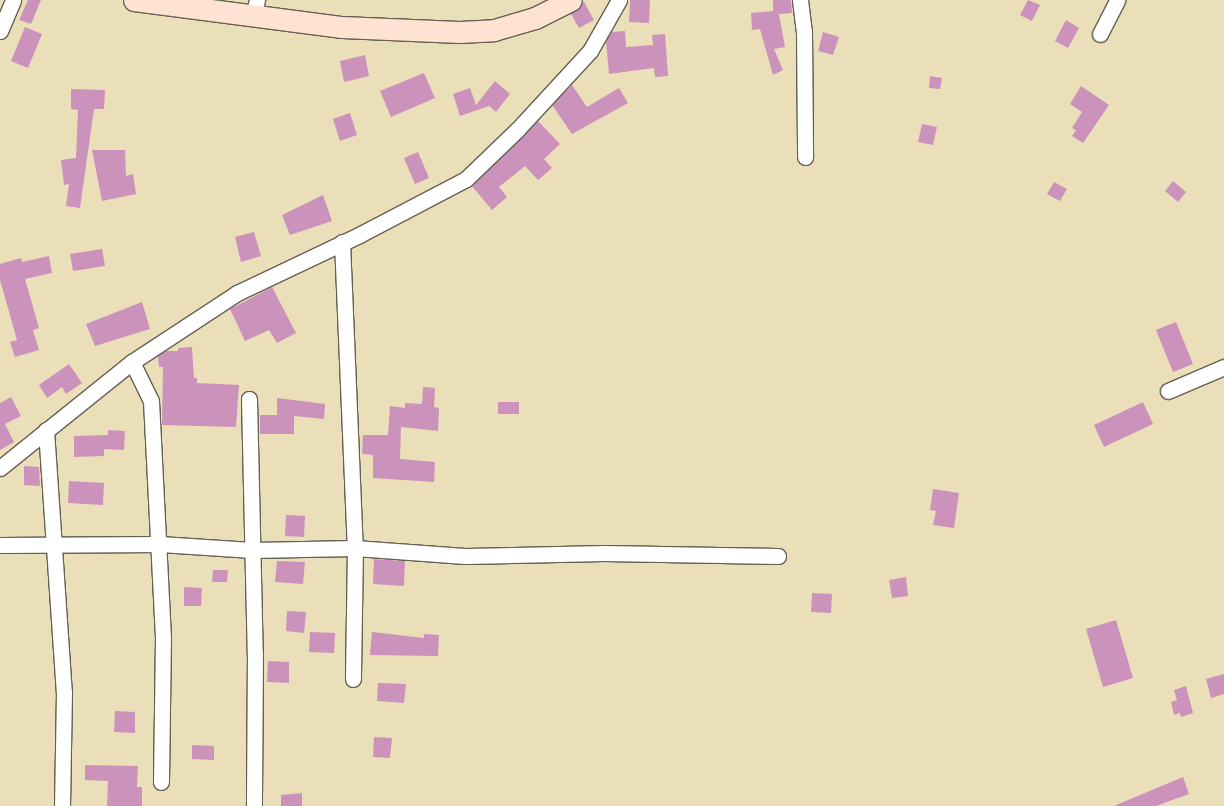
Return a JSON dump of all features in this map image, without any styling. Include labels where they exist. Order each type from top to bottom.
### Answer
[{"type":"street","points":[[0,31],[13,0]]},
{"type":"street","points":[[134,0],[255,8],[342,27],[459,32],[494,30],[535,18],[571,0]]},
{"type":"street","points":[[0,468],[132,362],[237,293],[466,179],[517,130],[590,51],[619,0]]},
{"type":"street","points":[[800,0],[804,31],[804,157]]},
{"type":"street","points":[[1100,34],[1117,0]]},
{"type":"street","points":[[342,242],[355,548],[353,679]]},
{"type":"street","points":[[132,362],[151,401],[160,544],[163,637],[161,782]]},
{"type":"street","points":[[1168,391],[1224,367]]},
{"type":"street","points":[[249,399],[254,806]]},
{"type":"street","points":[[46,430],[64,692],[62,806]]},
{"type":"street","points":[[0,545],[160,544],[252,550],[355,548],[465,556],[604,553],[778,556]]},
{"type":"building","points":[[28,0],[41,0],[31,24],[19,20]]},
{"type":"building","points":[[630,0],[650,0],[649,23],[629,22]]},
{"type":"building","points":[[773,0],[791,0],[792,13],[779,14],[785,47],[774,49],[783,70],[773,75],[760,29],[752,30],[751,13],[773,11]]},
{"type":"building","points":[[1028,0],[1040,5],[1032,21],[1020,15]]},
{"type":"building","points":[[584,2],[594,20],[579,28],[571,14]]},
{"type":"building","points":[[1066,20],[1079,28],[1068,48],[1055,41]]},
{"type":"building","points":[[25,27],[42,34],[28,68],[11,61]]},
{"type":"building","points":[[625,31],[626,47],[653,45],[652,35],[665,34],[668,76],[655,77],[654,68],[609,74],[606,41],[611,32]]},
{"type":"building","points":[[823,32],[839,37],[833,55],[818,51]]},
{"type":"building","points":[[365,55],[369,76],[344,82],[340,61]]},
{"type":"building","points":[[424,73],[435,98],[391,117],[380,91]]},
{"type":"building","points":[[930,76],[942,78],[940,89],[929,88]]},
{"type":"building","points":[[495,81],[510,94],[496,112],[489,106],[460,116],[453,94],[470,88],[476,105]]},
{"type":"building","points":[[572,85],[587,107],[619,88],[628,103],[572,134],[552,105]]},
{"type":"building","points":[[1081,86],[1109,105],[1083,143],[1072,136],[1076,130],[1072,128],[1082,112],[1070,104]]},
{"type":"building","points":[[71,89],[105,90],[104,109],[94,109],[80,208],[66,206],[69,184],[64,185],[61,160],[76,158],[78,110],[71,109]]},
{"type":"building","points":[[350,113],[357,135],[340,141],[333,119]]},
{"type":"building","points":[[538,121],[560,144],[544,159],[552,168],[538,180],[525,166],[499,187],[507,197],[492,210],[472,186]]},
{"type":"building","points":[[922,124],[937,127],[933,145],[918,142]]},
{"type":"building","points":[[92,150],[125,150],[126,176],[133,174],[136,194],[102,201]]},
{"type":"building","points":[[418,152],[429,178],[415,184],[404,158]]},
{"type":"building","points":[[1173,181],[1186,192],[1178,202],[1165,191]]},
{"type":"building","points":[[1054,182],[1067,189],[1060,201],[1047,194]]},
{"type":"building","points":[[323,195],[332,221],[290,235],[282,215]]},
{"type":"building","points":[[254,232],[261,256],[241,262],[235,237]]},
{"type":"building","points":[[102,249],[105,266],[73,271],[70,254]]},
{"type":"building","points":[[49,256],[52,273],[25,279],[39,328],[33,330],[39,350],[15,357],[10,342],[17,340],[0,280],[0,264],[21,258],[22,262]]},
{"type":"building","points":[[272,287],[296,333],[277,343],[269,330],[245,341],[230,309]]},
{"type":"building","points":[[142,302],[150,329],[95,346],[86,324]]},
{"type":"building","points":[[1176,322],[1193,364],[1173,372],[1156,330]]},
{"type":"building","points":[[192,347],[194,378],[197,378],[197,383],[239,385],[236,427],[162,425],[163,367],[159,367],[158,356],[166,351],[178,351],[178,348]]},
{"type":"building","points":[[69,364],[82,383],[66,394],[62,387],[47,398],[39,385]]},
{"type":"building","points":[[423,387],[435,388],[434,407],[439,408],[438,431],[401,427],[400,459],[435,462],[434,482],[373,478],[373,455],[362,454],[363,435],[388,435],[390,406],[405,408],[405,403],[422,404]]},
{"type":"building","points":[[11,397],[21,416],[5,424],[14,442],[0,450],[0,403]]},
{"type":"building","points":[[277,398],[325,404],[324,419],[294,416],[294,434],[260,434],[260,415],[277,415]]},
{"type":"building","points":[[498,402],[519,402],[519,414],[498,414]]},
{"type":"building","points":[[1143,402],[1153,424],[1104,447],[1094,425]]},
{"type":"building","points":[[108,430],[125,431],[124,450],[104,449],[104,456],[74,457],[74,436],[108,435]]},
{"type":"building","points":[[24,466],[39,467],[40,486],[24,485]]},
{"type":"building","points":[[69,481],[104,483],[103,505],[68,503]]},
{"type":"building","points":[[933,489],[959,493],[954,528],[933,525],[936,511],[930,510]]},
{"type":"building","points":[[286,515],[305,516],[304,537],[285,536]]},
{"type":"building","points":[[374,559],[405,561],[404,586],[373,584]]},
{"type":"building","points":[[277,561],[305,562],[303,584],[275,582]]},
{"type":"building","points":[[213,570],[228,570],[227,582],[212,582]]},
{"type":"building","points":[[906,577],[908,596],[892,598],[889,580]]},
{"type":"building","points":[[184,587],[202,588],[201,606],[184,606]]},
{"type":"building","points":[[812,593],[832,594],[831,613],[811,612]]},
{"type":"building","points":[[287,611],[306,612],[304,633],[286,631]]},
{"type":"building","points":[[1116,620],[1133,678],[1103,687],[1086,629]]},
{"type":"building","points":[[310,632],[335,633],[334,653],[309,652]]},
{"type":"building","points":[[372,632],[424,638],[424,634],[439,635],[438,656],[370,655]]},
{"type":"building","points":[[268,661],[289,662],[289,683],[267,682]]},
{"type":"building","points":[[1224,674],[1224,694],[1211,698],[1206,679]]},
{"type":"building","points":[[378,683],[406,684],[404,703],[377,701]]},
{"type":"building","points":[[1186,686],[1193,713],[1181,717],[1180,713],[1174,715],[1171,702],[1177,700],[1174,690]]},
{"type":"building","points":[[115,711],[135,712],[135,733],[114,732]]},
{"type":"building","points":[[374,737],[392,738],[390,758],[373,757]]},
{"type":"building","points":[[192,745],[214,746],[214,760],[192,759]]},
{"type":"building","points":[[85,765],[138,766],[137,787],[142,787],[142,806],[107,806],[108,781],[85,780]]},
{"type":"building","points":[[1183,777],[1189,794],[1156,806],[1114,806]]},
{"type":"building","points":[[302,793],[302,806],[281,806],[281,795]]}]
